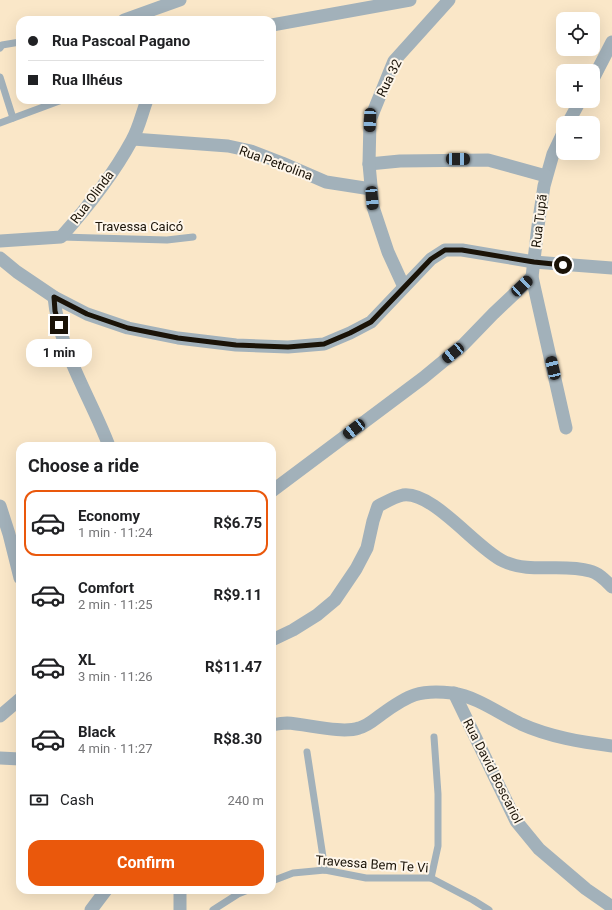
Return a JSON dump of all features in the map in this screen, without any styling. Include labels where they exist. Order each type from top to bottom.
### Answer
[{"type":"street","points":[[135,16],[180,0]]},
{"type":"street","points":[[276,23],[410,0]]},
{"type":"street","name":"Rua 32","points":[[404,287],[388,252],[373,206],[369,164],[370,120],[394,61],[449,0]]},
{"type":"street","points":[[600,65],[612,42]]},
{"type":"street","name":"Rua Olinda","points":[[61,237],[79,217],[133,140],[146,104]]},
{"type":"street","name":"Rua Petrolina","points":[[133,140],[228,146],[257,153],[326,182],[371,189]]},
{"type":"street","name":"Rua Tupã","points":[[556,148],[544,186],[532,277],[566,428]]},
{"type":"street","points":[[369,164],[400,161],[488,160],[546,176]]},
{"type":"street","points":[[0,241],[61,237]]},
{"type":"street","points":[[0,258],[17,272],[54,297],[87,314],[128,328],[178,338],[236,345],[288,347],[324,344],[371,322],[431,259],[445,250],[462,250],[534,262],[612,268]]},
{"type":"street","points":[[276,488],[423,378],[463,345],[532,277]]},
{"type":"street","points":[[54,297],[55,311],[67,352],[107,442]]},
{"type":"street","points":[[276,638],[293,630],[317,615],[335,600],[356,569],[367,548],[378,506],[404,495],[414,496],[436,507],[492,554],[503,561],[514,565],[528,567],[591,571],[601,576],[612,587]]},
{"type":"street","points":[[0,506],[16,562]]},
{"type":"street","points":[[276,724],[287,723],[321,728],[358,729],[367,726],[411,695],[431,691],[454,693],[473,698],[521,724],[569,740],[612,746]]},
{"type":"street","name":"Rua David Boscariol","points":[[454,693],[516,821],[539,849],[586,889],[612,907]]},
{"type":"street","points":[[1,715],[16,702]]},
{"type":"street","points":[[0,758],[16,759]]},
{"type":"street","points":[[91,910],[103,894]]},
{"type":"street","points":[[180,894],[180,910]]},
{"type":"lane","points":[[0,48],[2,45],[16,43]]},
{"type":"lane","points":[[0,77],[13,118]]},
{"type":"lane","points":[[0,123],[51,104]]},
{"type":"lane","name":"Travessa Caicó","points":[[61,237],[167,240],[193,238]]},
{"type":"lane","points":[[431,878],[438,846],[438,794],[434,737]]},
{"type":"lane","points":[[307,752],[325,870]]},
{"type":"lane","name":"Travessa Bem Te Vi","points":[[276,879],[293,873],[325,870],[366,878],[431,878],[489,910]]},
{"type":"lane","points":[[213,910],[238,894]]},
{"type":"route","points":[[59,325],[55,311],[54,297],[87,314],[128,328],[178,338],[236,345],[288,347],[324,344],[371,322],[431,259],[445,250],[462,250],[534,262],[563,265]]}]
